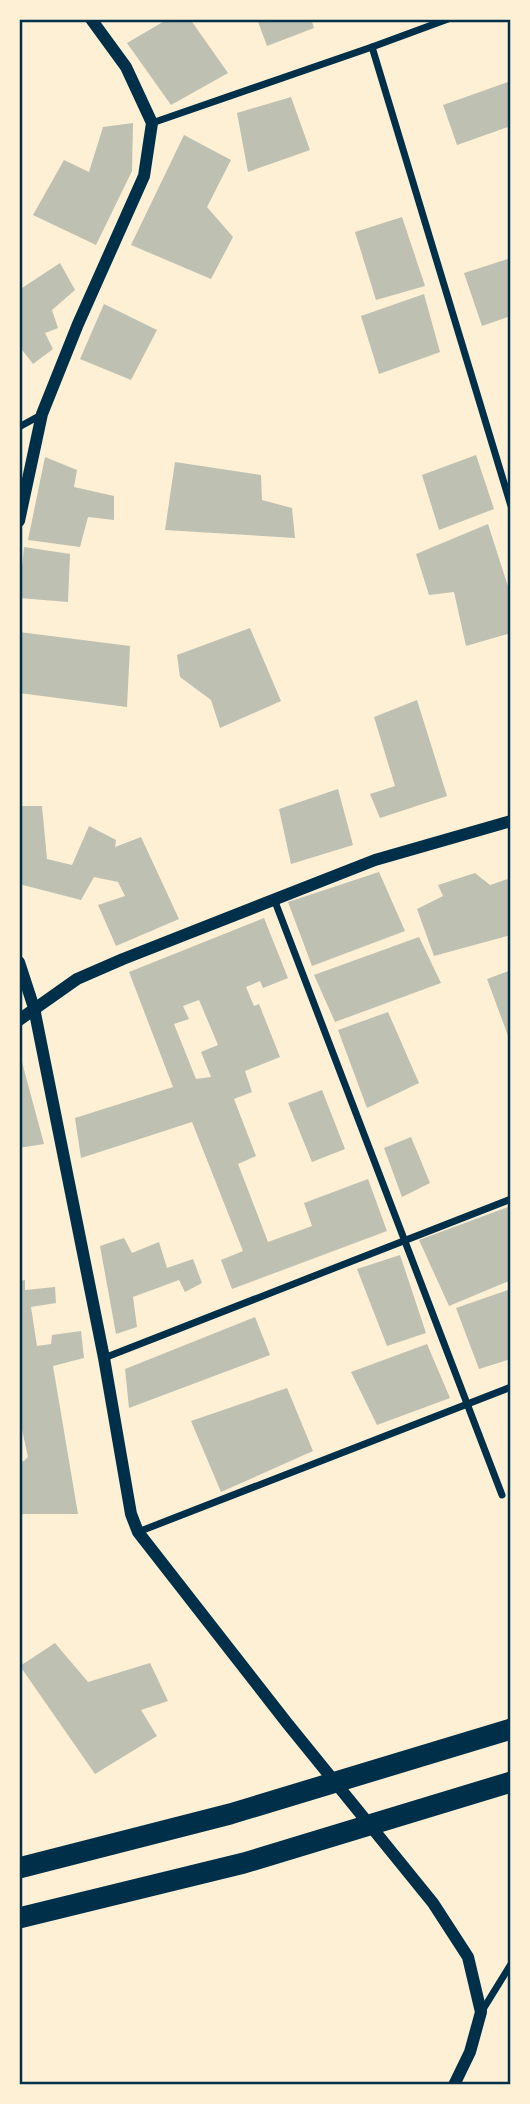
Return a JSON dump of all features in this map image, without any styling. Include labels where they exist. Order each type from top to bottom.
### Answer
[{"type":"highway","points":[[19,1868],[230,1814],[511,1729]]},
{"type":"highway","points":[[19,1918],[244,1863],[511,1782]]},
{"type":"street","points":[[19,521],[42,414],[78,324],[144,176],[152,123],[126,67],[91,19]]},
{"type":"street","points":[[152,123],[448,19]]},
{"type":"street","points":[[372,47],[511,506]]},
{"type":"street","points":[[19,428],[42,414]]},
{"type":"street","points":[[19,1020],[77,979],[123,959],[375,860],[511,821]]},
{"type":"street","points":[[274,899],[502,1495]]},
{"type":"street","points":[[19,962],[34,1008],[104,1358],[131,1514],[138,1532],[287,1723],[433,1903],[468,1957],[481,2012]]},
{"type":"street","points":[[104,1358],[511,1199]]},
{"type":"street","points":[[138,1532],[511,1387]]},
{"type":"street","points":[[454,2085],[470,2052],[481,2012],[511,1964]]},
{"type":"building","points":[[168,19],[190,19],[228,73],[171,105],[127,43]]},
{"type":"building","points":[[257,19],[311,19],[314,28],[267,46]]},
{"type":"building","points":[[508,82],[511,90],[511,126],[457,145],[443,105]]},
{"type":"building","points":[[291,97],[310,150],[248,172],[237,113]]},
{"type":"building","points":[[133,123],[132,171],[96,245],[33,215],[64,160],[89,172],[103,127]]},
{"type":"building","points":[[184,135],[231,160],[207,207],[233,237],[211,279],[131,245]]},
{"type":"building","points":[[402,217],[425,286],[376,300],[355,232]]},
{"type":"building","points":[[511,258],[511,316],[482,326],[464,273]]},
{"type":"building","points":[[60,263],[75,290],[52,310],[58,328],[45,333],[53,349],[33,364],[19,346],[19,290]]},
{"type":"building","points":[[424,294],[440,352],[379,374],[361,316]]},
{"type":"building","points":[[104,304],[157,330],[131,380],[80,359]]},
{"type":"building","points":[[476,455],[494,509],[439,530],[422,475]]},
{"type":"building","points":[[45,457],[77,470],[74,487],[114,496],[114,520],[88,517],[80,547],[28,540]]},
{"type":"building","points":[[175,462],[261,475],[262,500],[292,508],[295,538],[165,530]]},
{"type":"building","points":[[488,524],[511,596],[511,633],[466,646],[454,592],[429,595],[416,554]]},
{"type":"building","points":[[24,547],[70,554],[68,602],[19,598]]},
{"type":"building","points":[[250,628],[281,701],[220,728],[211,700],[180,677],[177,655]]},
{"type":"building","points":[[19,632],[130,646],[127,707],[19,693]]},
{"type":"building","points":[[417,700],[447,796],[380,818],[370,794],[395,786],[374,717]]},
{"type":"building","points":[[338,789],[353,845],[291,864],[279,809]]},
{"type":"building","points":[[19,806],[42,806],[47,859],[72,865],[89,826],[116,840],[115,847],[141,837],[179,919],[116,946],[98,905],[125,896],[118,882],[94,877],[81,900],[19,884]]},
{"type":"building","points":[[379,872],[405,931],[312,966],[288,902]]},
{"type":"building","points":[[475,873],[490,885],[511,878],[511,935],[434,956],[417,909],[443,896],[438,885]]},
{"type":"building","points":[[264,918],[288,978],[263,988],[260,981],[246,987],[254,1006],[259,1004],[280,1057],[245,1071],[252,1092],[234,1099],[256,1156],[238,1164],[268,1242],[312,1226],[304,1203],[368,1179],[387,1231],[232,1289],[221,1260],[243,1251],[192,1122],[81,1158],[75,1118],[173,1087],[129,972]],"holes":[[[199,1000],[218,1045],[201,1052],[211,1077],[196,1079],[174,1024],[189,1019],[183,1006]]]},
{"type":"building","points":[[419,937],[441,983],[335,1022],[314,975]]},
{"type":"building","points":[[511,970],[511,1041],[510,1041],[487,979]]},
{"type":"building","points":[[388,1012],[419,1083],[367,1108],[338,1030]]},
{"type":"building","points":[[19,1051],[44,1144],[19,1148]]},
{"type":"building","points":[[322,1090],[345,1149],[312,1162],[288,1103]]},
{"type":"building","points":[[411,1137],[430,1183],[402,1197],[384,1148]]},
{"type":"building","points":[[511,1206],[511,1280],[449,1306],[419,1240]]},
{"type":"building","points":[[124,1238],[132,1253],[159,1242],[167,1268],[193,1259],[202,1283],[185,1292],[179,1280],[133,1297],[137,1327],[116,1334],[100,1246]]},
{"type":"building","points":[[400,1255],[426,1333],[387,1346],[357,1269]]},
{"type":"building","points":[[25,1280],[25,1290],[55,1287],[56,1303],[31,1307],[37,1346],[51,1344],[52,1335],[81,1331],[84,1358],[53,1366],[78,1514],[19,1516],[19,1462],[28,1457],[19,1416],[19,1281]]},
{"type":"building","points":[[511,1289],[511,1359],[479,1369],[456,1308]]},
{"type":"building","points":[[255,1317],[270,1355],[129,1408],[125,1369]]},
{"type":"building","points":[[427,1344],[450,1398],[377,1425],[351,1372]]},
{"type":"building","points":[[287,1388],[313,1451],[221,1492],[191,1421]]},
{"type":"building","points":[[55,1643],[88,1682],[150,1663],[168,1701],[141,1710],[157,1736],[95,1774],[20,1666]]}]
